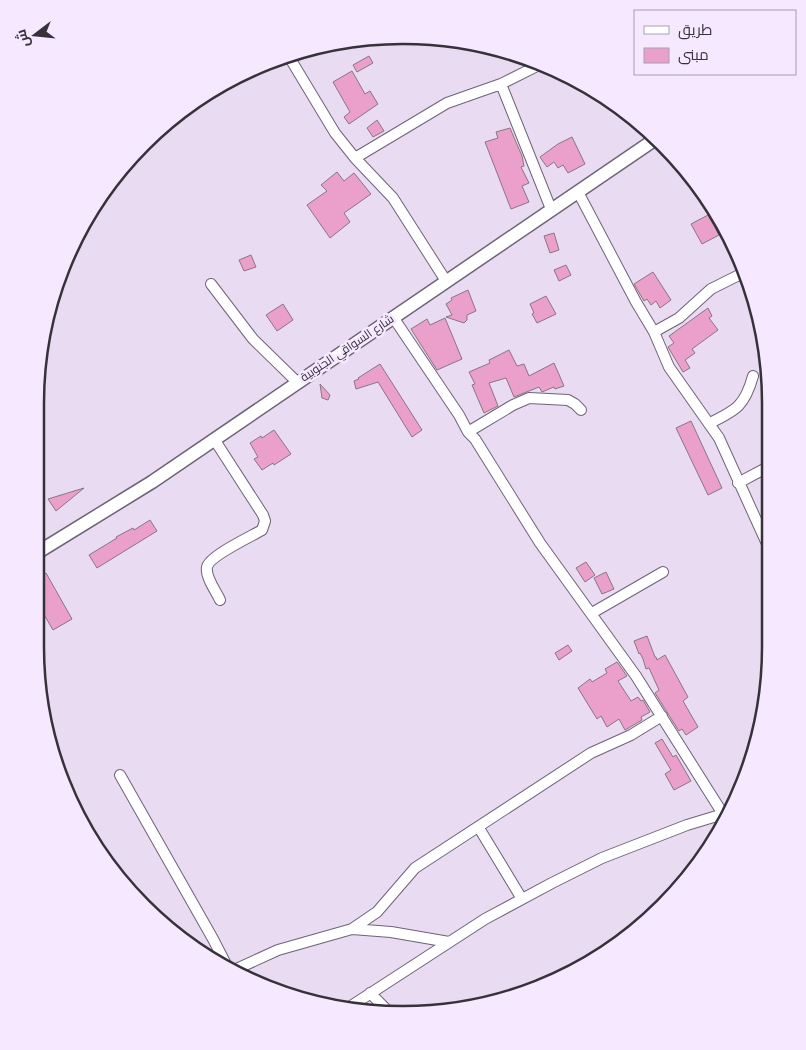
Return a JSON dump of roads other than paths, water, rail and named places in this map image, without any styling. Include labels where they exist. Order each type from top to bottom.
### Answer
[{"type":"street","points":[[292,62],[335,133],[355,158],[393,198],[446,281]]},
{"type":"street","points":[[355,158],[448,103],[501,84],[532,68]]},
{"type":"street","points":[[501,84],[552,209]]},
{"type":"street","name":"شارع السواقي الجنوبية","points":[[44,548],[152,482],[650,143]]},
{"type":"street","points":[[578,192],[636,302],[654,332],[669,367],[719,438],[762,533]]},
{"type":"street","points":[[654,332],[679,318],[711,289],[738,275]]},
{"type":"street","points":[[212,284],[252,338],[297,382]]},
{"type":"street","points":[[393,317],[459,415],[468,432],[475,439],[540,543],[592,613],[723,809]]},
{"type":"street","points":[[710,423],[729,414],[743,402],[749,392],[753,376]]},
{"type":"street","points":[[468,432],[513,405],[529,398],[568,400],[581,410]]},
{"type":"street","points":[[214,439],[265,521],[262,530],[215,557],[208,565],[207,569],[210,579],[220,600]]},
{"type":"street","points":[[738,483],[762,471]]},
{"type":"street","points":[[592,613],[663,572]]},
{"type":"street","points":[[240,967],[278,950],[352,929],[377,912],[415,868],[479,828],[591,753],[636,732],[662,716]]},
{"type":"street","points":[[120,775],[224,958]]},
{"type":"street","points":[[355,1003],[485,919],[522,899],[602,858],[687,825],[720,815]]},
{"type":"street","points":[[479,828],[522,899]]},
{"type":"street","points":[[352,929],[391,932],[449,942]]},
{"type":"street","points":[[370,993],[382,1005]]}]
